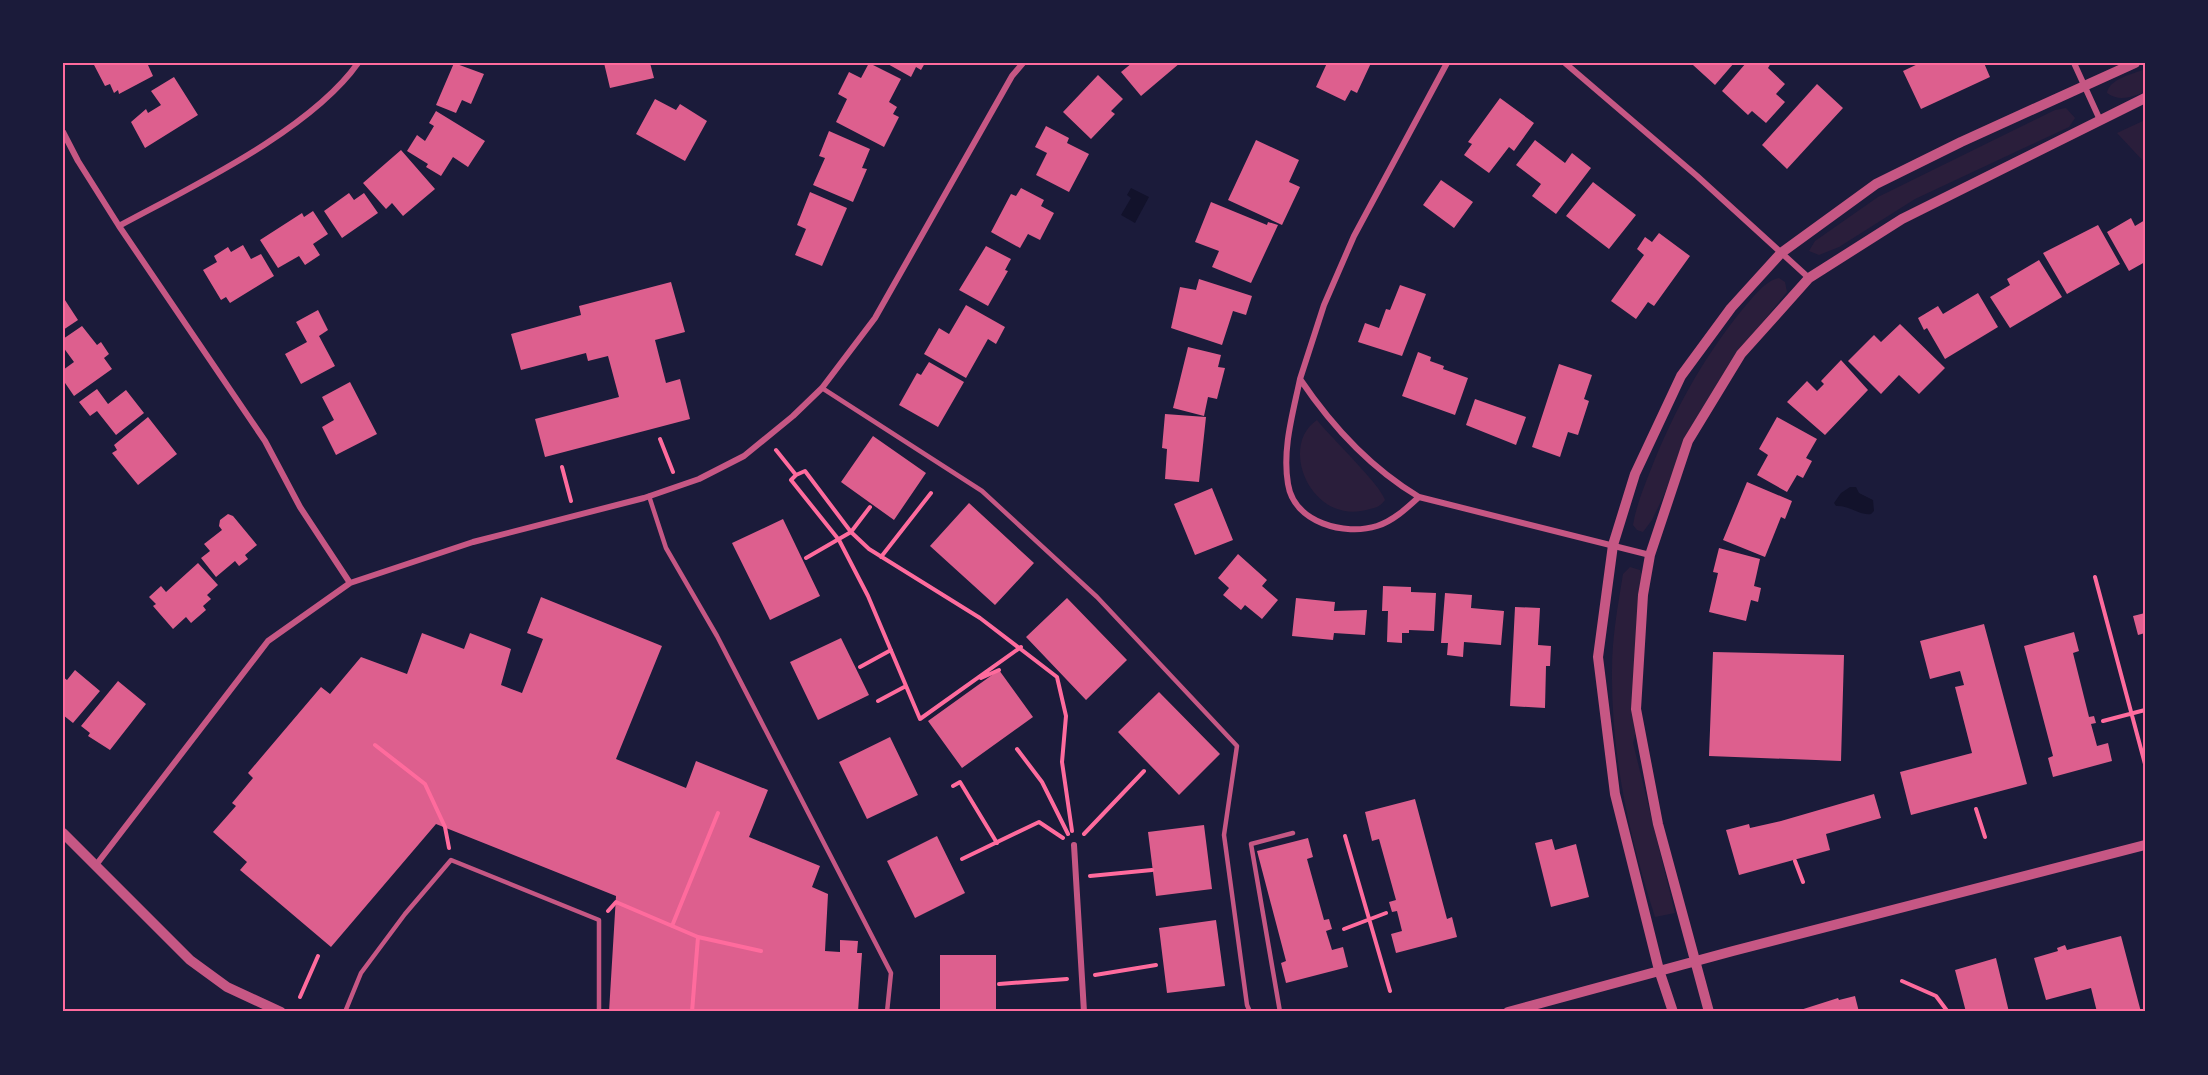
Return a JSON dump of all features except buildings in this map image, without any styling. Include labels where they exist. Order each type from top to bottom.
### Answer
[{"type":"street","points":[[119,226],[229,165],[318,107],[357,63]]},
{"type":"street","points":[[96,865],[268,641],[350,583],[472,542],[679,487],[744,456],[766,438],[822,388],[874,318],[1012,76],[1023,63]]},
{"type":"street","points":[[1419,497],[1403,511],[1378,526],[1352,529],[1331,527],[1311,518],[1297,504],[1288,487],[1286,461],[1300,379],[1324,305],[1354,236],[1447,63]]},
{"type":"street","points":[[1565,63],[1697,176],[1809,278]]},
{"type":"street","points":[[2074,63],[2100,120]]},
{"type":"street","points":[[1673,1012],[1659,970],[1615,794],[1598,657],[1613,546],[1635,474],[1681,376],[1731,308],[1781,253],[1876,184],[1960,142],[2134,63]]},
{"type":"street","points":[[1709,1012],[1658,824],[1636,709],[1643,595],[1650,555],[1688,441],[1705,410],[1742,354],[1809,278],[1902,219],[2145,98]]},
{"type":"street","points":[[63,132],[78,162],[119,226],[265,441],[300,507],[350,583]]},
{"type":"street","points":[[1300,379],[1316,404],[1391,480],[1419,497],[1650,555]]},
{"type":"street","points":[[63,833],[190,960],[227,987],[281,1012]]},
{"type":"street","points":[[1074,845],[1074,878],[1084,1012]]},
{"type":"street","points":[[1508,1012],[1659,970],[2145,845]]},
{"type":"lane","points":[[822,388],[982,490],[1097,597],[1237,746],[1224,835],[1247,1005],[1250,1012]]},
{"type":"lane","points":[[649,496],[666,548],[717,636],[891,973],[887,1012]]},
{"type":"lane","points":[[1280,1012],[1251,844],[1293,833]]},
{"type":"lane","points":[[345,1012],[361,973],[405,914],[451,860],[599,920],[599,1012]]},
{"type":"path","points":[[766,438],[796,475]]},
{"type":"path","points":[[660,439],[679,487]]},
{"type":"path","points":[[562,467],[575,516]]},
{"type":"path","points":[[1021,647],[920,719],[868,596],[839,540],[791,480],[805,471],[851,531],[881,557],[980,618],[1021,647],[1058,676],[1066,716],[1062,762],[1074,845]]},
{"type":"path","points":[[881,557],[931,494]]},
{"type":"path","points":[[806,558],[851,531],[870,507]]},
{"type":"path","points":[[2095,577],[2145,764]]},
{"type":"path","points":[[860,667],[891,650]]},
{"type":"path","points":[[973,681],[999,670]]},
{"type":"path","points":[[878,701],[906,686]]},
{"type":"path","points":[[2103,721],[2145,710]]},
{"type":"path","points":[[375,745],[425,784],[445,827],[451,860]]},
{"type":"path","points":[[1017,748],[1042,782],[1074,845]]},
{"type":"path","points":[[1074,845],[1144,771]]},
{"type":"path","points":[[953,786],[960,782],[997,843]]},
{"type":"path","points":[[1976,809],[1985,837]]},
{"type":"path","points":[[672,926],[718,813]]},
{"type":"path","points":[[962,859],[1039,822],[1074,845]]},
{"type":"path","points":[[1345,836],[1390,990]]},
{"type":"path","points":[[1795,861],[1803,882]]},
{"type":"path","points":[[1074,878],[1152,870]]},
{"type":"path","points":[[599,920],[616,902],[698,937],[761,951]]},
{"type":"path","points":[[1344,929],[1386,914]]},
{"type":"path","points":[[692,1012],[698,937]]},
{"type":"path","points":[[300,997],[318,956]]},
{"type":"path","points":[[999,984],[1081,977],[1156,965]]},
{"type":"path","points":[[1902,981],[1936,996],[1948,1012]]},
{"type":"shaded area","points":[[2145,69],[2145,92],[2121,98],[2107,93],[2112,84]]},
{"type":"shaded area","points":[[2066,108],[2075,118],[2069,127],[1915,199],[1839,247],[1819,255],[1809,251],[1815,241],[1878,197],[2055,110]]},
{"type":"shaded area","points":[[2145,120],[2145,163],[2117,133]]},
{"type":"shaded area","points":[[1131,188],[1149,197],[1135,223],[1121,215],[1131,198],[1127,195]]},
{"type":"shaded area","points":[[1779,278],[1785,282],[1787,292],[1753,334],[1681,452],[1652,520],[1643,532],[1637,530],[1633,525],[1643,490],[1669,426],[1690,386],[1742,310],[1763,287]]},
{"type":"shaded area","points":[[1317,420],[1374,483],[1385,500],[1381,504],[1366,510],[1347,511],[1330,506],[1316,495],[1306,480],[1301,464],[1300,447],[1306,432]]},
{"type":"shaded area","points":[[1850,487],[1856,487],[1859,493],[1873,500],[1874,511],[1871,514],[1836,506],[1834,503],[1841,493]]},
{"type":"shaded area","points":[[1630,567],[1640,570],[1642,575],[1637,728],[1633,743],[1675,913],[1655,917],[1637,856],[1623,795],[1612,702],[1613,645],[1616,621],[1623,574]]}]
